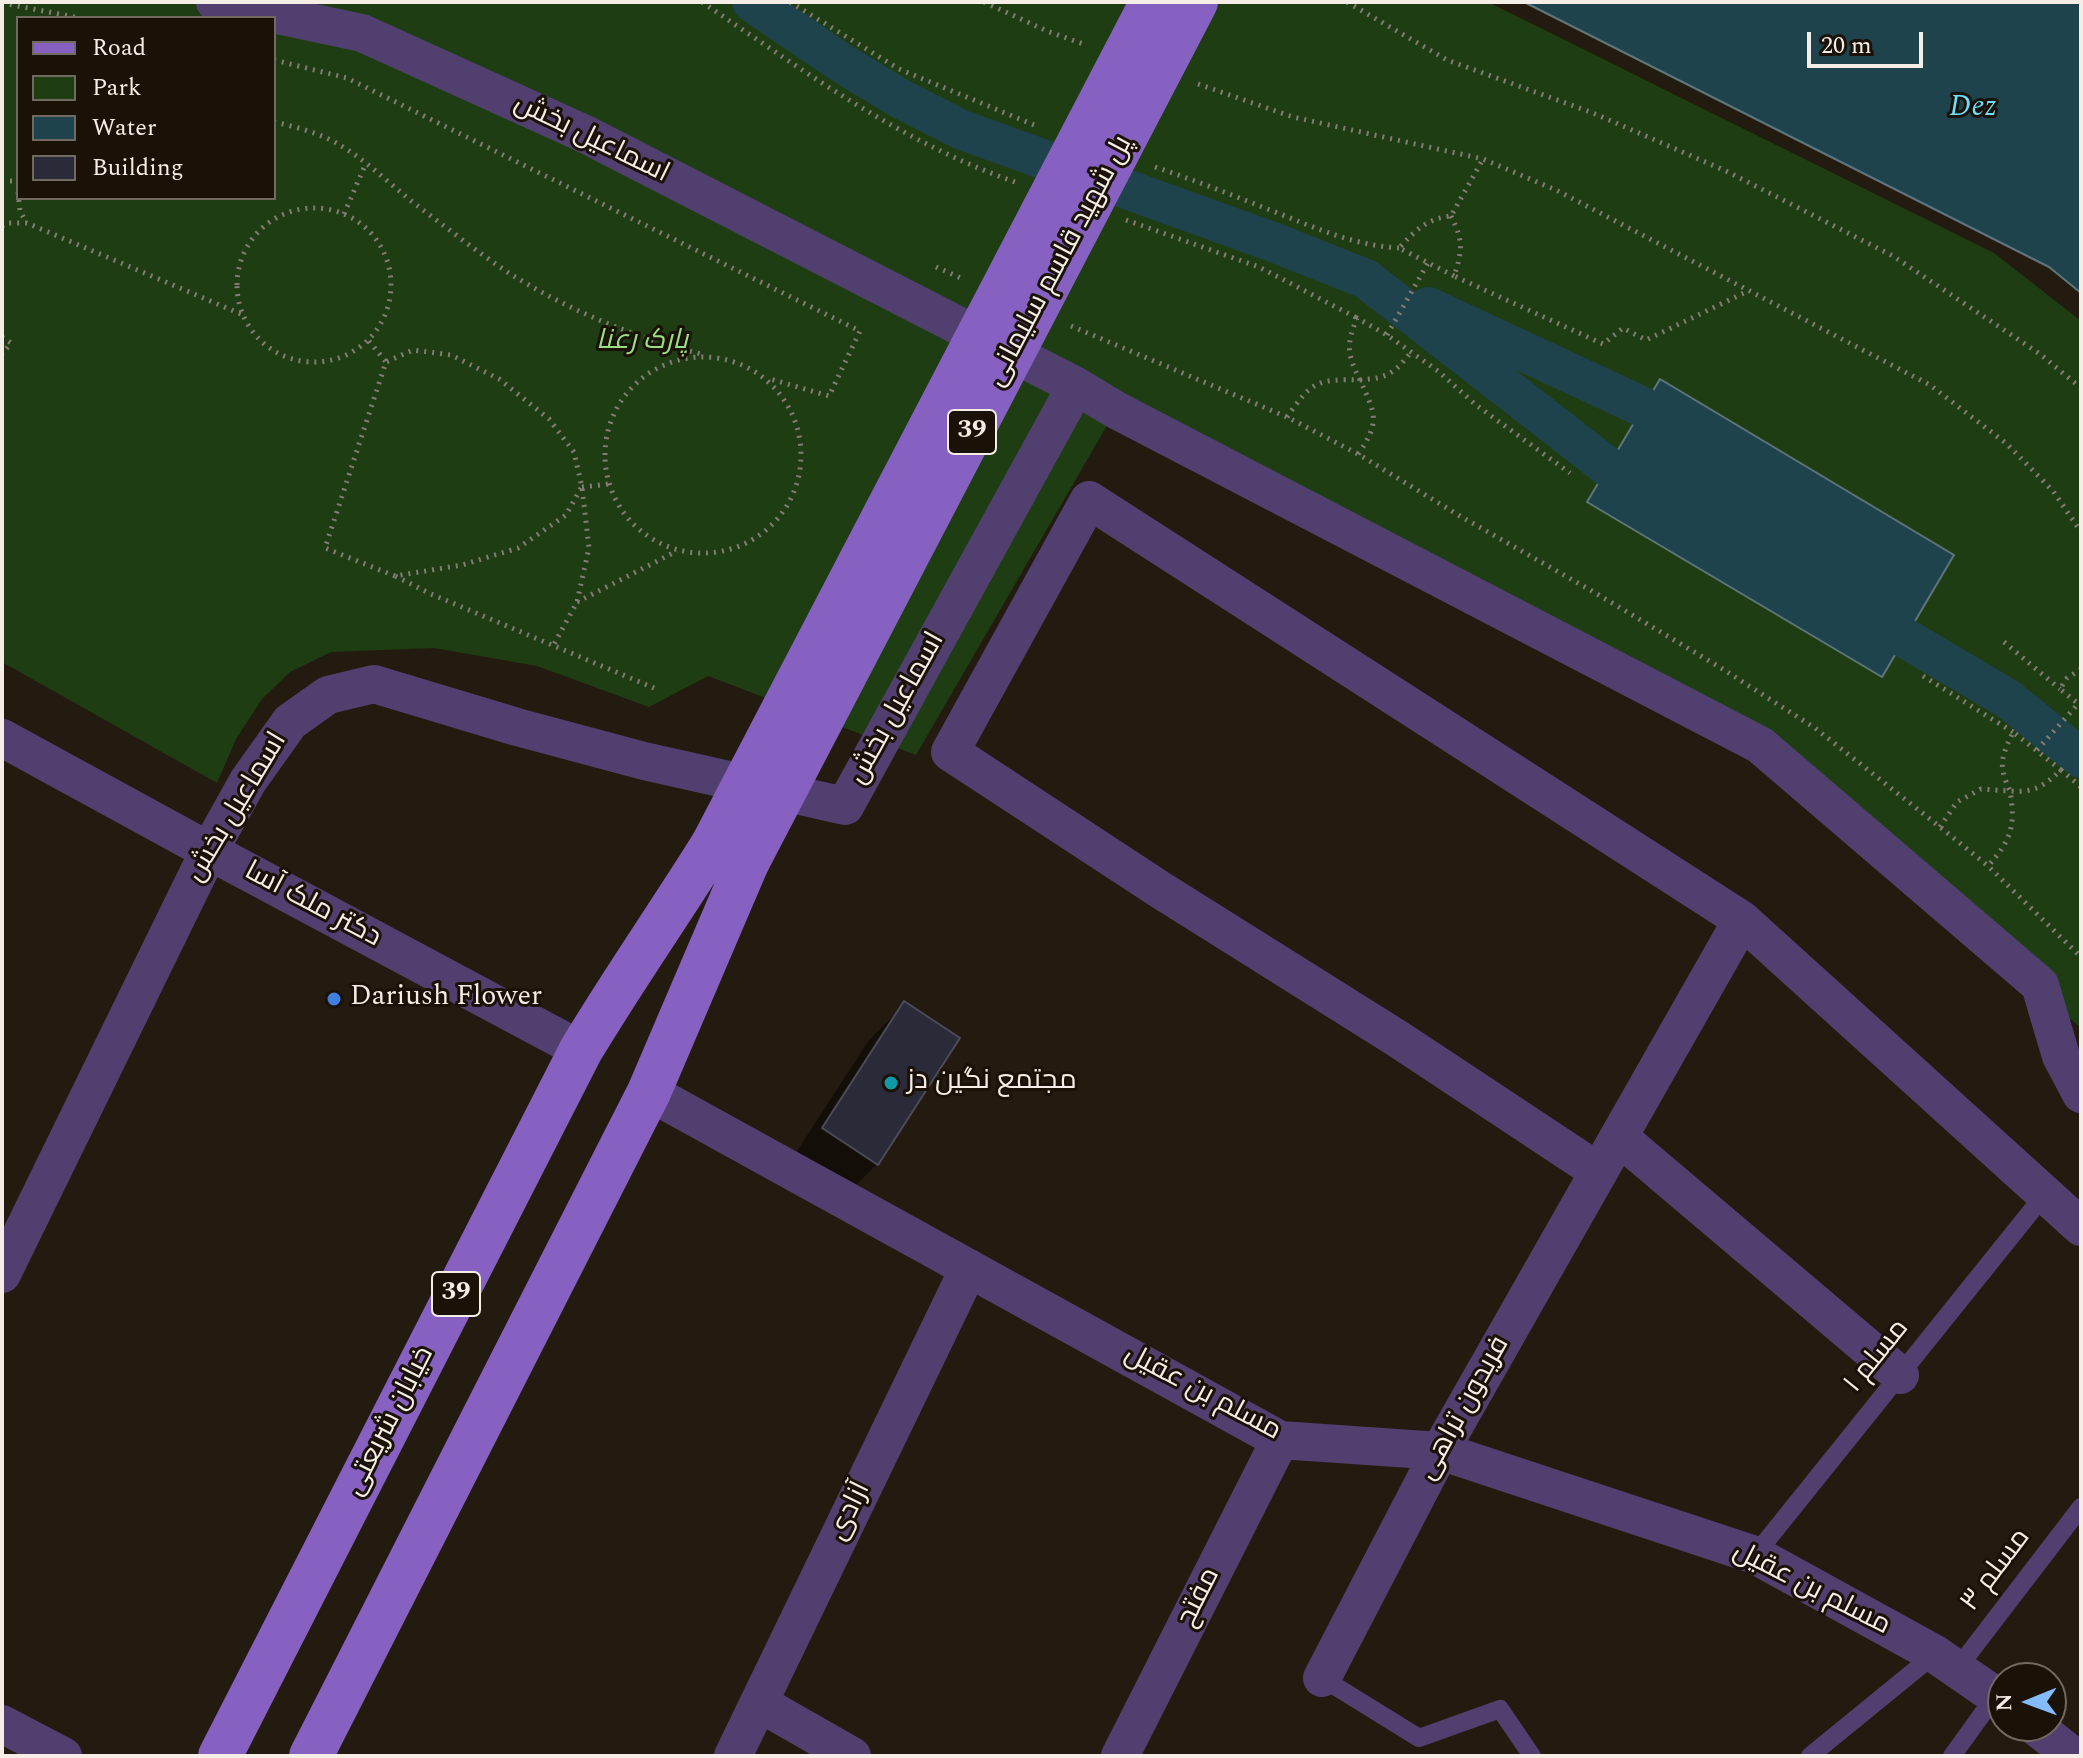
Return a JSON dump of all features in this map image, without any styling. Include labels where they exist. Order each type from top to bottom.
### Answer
[{"type":"main road","name":"پل شهید قاسم سلیمانی","points":[[730,853],[1152,2]]},
{"type":"main road","name":"پل شهید قاسم سلیمانی","points":[[730,853],[1196,2]]},
{"type":"main road","name":"خیابان شریعتی","points":[[220,1756],[581,1050],[672,910],[730,853]]},
{"type":"main road","name":"39","points":[[311,1756],[649,1092],[730,853]]},
{"type":"street","name":"اسماعیل بخش","points":[[2,1274],[209,851],[248,781],[290,722],[328,695],[374,684],[644,761],[845,806],[1076,386],[585,134],[362,33],[215,2]]},
{"type":"street","points":[[1076,386],[1116,410],[1760,745],[2040,985],[2061,1056],[2081,1094]]},
{"type":"street","points":[[1599,1172],[1398,1039],[1159,889],[950,752],[1089,500],[1742,920],[2081,1227]]},
{"type":"street","name":"دکتر ملک آسا","points":[[2,738],[581,1050]]},
{"type":"street","name":"فریدون تراهی","points":[[1322,1678],[1440,1451],[1742,920]]},
{"type":"street","name":"مسلم بن عقیل","points":[[649,1092],[1280,1440],[1440,1451],[1755,1555],[1946,1662],[1987,1690]]},
{"type":"street","points":[[1619,1137],[1900,1375]]},
{"type":"street","name":"آزادی","points":[[733,1756],[969,1268]]},
{"type":"street","name":"مفتح","points":[[1120,1756],[1280,1440]]},
{"type":"street","points":[[759,1703],[852,1756]]},
{"type":"street","points":[[2,1724],[63,1756]]},
{"type":"street","points":[[2055,1742],[2073,1756]]},
{"type":"lane","name":"مسلم ۱","points":[[1755,1555],[2045,1194]]},
{"type":"lane","name":"مسلم ۳","points":[[1810,1756],[1946,1662],[2081,1507]]},
{"type":"lane","name":"فریدون تراهی","points":[[1322,1678],[1419,1738],[1500,1709],[1532,1756]]},
{"type":"lane","points":[[1952,1756],[1987,1713]]},
{"type":"path","points":[[702,2],[891,126],[986,172],[1016,182]]},
{"type":"path","points":[[790,2],[899,69],[1050,131]]},
{"type":"path","points":[[984,2],[1047,31],[1091,46]]},
{"type":"path","points":[[1347,2],[1447,60],[1593,113],[1726,171],[1893,256],[2040,354],[2081,388]]},
{"type":"path","points":[[2,3],[70,16]]},
{"type":"path","points":[[276,60],[347,78],[860,331],[829,396],[767,378],[737,361],[666,345],[616,327],[509,273],[341,145],[297,127],[276,122]]},
{"type":"path","points":[[1192,82],[1293,117],[1483,159],[1556,190],[1930,385],[2007,444],[2053,491],[2081,532]]},
{"type":"path","points":[[1451,216],[1483,159]]},
{"type":"path","points":[[344,214],[366,163]]},
{"type":"path","points":[[1151,166],[1343,239],[1375,247],[1399,248],[1603,344],[1623,328],[1646,340],[1748,291]]},
{"type":"path","points":[[19,200],[20,211],[27,223]]},
{"type":"path","points":[[319,208],[344,214],[366,227],[382,247],[390,270],[391,296],[384,320],[369,341],[348,355],[324,363],[299,362],[275,353],[256,336],[242,314],[237,289],[240,263],[252,239],[270,222],[293,210],[319,208]]},
{"type":"path","points":[[1399,248],[1414,231],[1434,218],[1451,216]]},
{"type":"path","points":[[1451,216],[1459,231],[1461,255],[1454,276]]},
{"type":"path","points":[[1119,218],[1259,267],[1357,318],[1438,371],[1476,405],[1570,473]]},
{"type":"path","points":[[2,226],[27,223],[242,314]]},
{"type":"path","points":[[1387,335],[1428,263]]},
{"type":"path","points":[[1357,318],[1348,357],[1375,418],[1370,437],[1358,454]]},
{"type":"path","points":[[2,337],[11,343],[2,354]]},
{"type":"path","points":[[369,341],[386,362]]},
{"type":"path","points":[[553,646],[577,602],[589,548],[582,487],[574,452],[549,419],[499,379],[451,355],[413,350],[386,362],[325,548],[395,576],[431,594],[553,646],[654,688]]},
{"type":"path","points":[[1287,417],[1304,392],[1328,379],[1382,379],[1400,366],[1411,352]]},
{"type":"path","points":[[706,355],[675,359],[646,373],[623,396],[609,424],[605,456],[609,484],[625,515],[648,537],[678,551],[712,554],[744,545],[771,527],[791,500],[801,468],[800,435],[788,404],[767,378]]},
{"type":"path","points":[[582,487],[609,484]]},
{"type":"path","points":[[395,576],[462,565],[518,548],[566,515],[582,487]]},
{"type":"path","points":[[577,602],[678,551]]},
{"type":"path","points":[[2004,642],[2080,705],[2037,750]]},
{"type":"path","points":[[2060,689],[2067,678],[2081,669]]},
{"type":"path","points":[[1923,676],[2013,732],[2081,787]]},
{"type":"path","points":[[1988,866],[2002,851],[2012,831],[2010,791],[2002,773],[2004,751],[2013,732]]},
{"type":"path","points":[[1940,827],[1957,802],[1981,789],[2024,792],[2044,786],[2061,770]]},
{"type":"green space","name":"پارک رعنا","points":[[2,2],[1488,2],[1994,253],[2081,321],[2081,1028],[1760,745],[1116,410],[916,755],[708,676],[649,707],[537,666],[434,648],[331,652],[290,672],[262,699],[236,739],[217,783],[2,662]]},
{"type":"water","name":"Dez","points":[[1524,2],[2081,2],[2081,293],[2049,267]]},
{"type":"water","points":[[1660,379],[1954,555],[1882,677],[1587,502]]},
{"type":"building","name":"مجتمع نگین دز","points":[[904,1001],[960,1038],[878,1165],[822,1128]]},
{"type":"waterway","points":[[752,2],[899,98],[962,130],[1273,242],[1366,279],[1608,467]]},
{"type":"waterway","points":[[1428,307],[1643,407]]},
{"type":"waterway","points":[[1905,638],[2008,699],[2081,758]]},
{"type":"place","name":"Dariush Flower","points":[[334,999]]},
{"type":"place","name":"مجتمع نگین دز","points":[[891,1083]]}]
